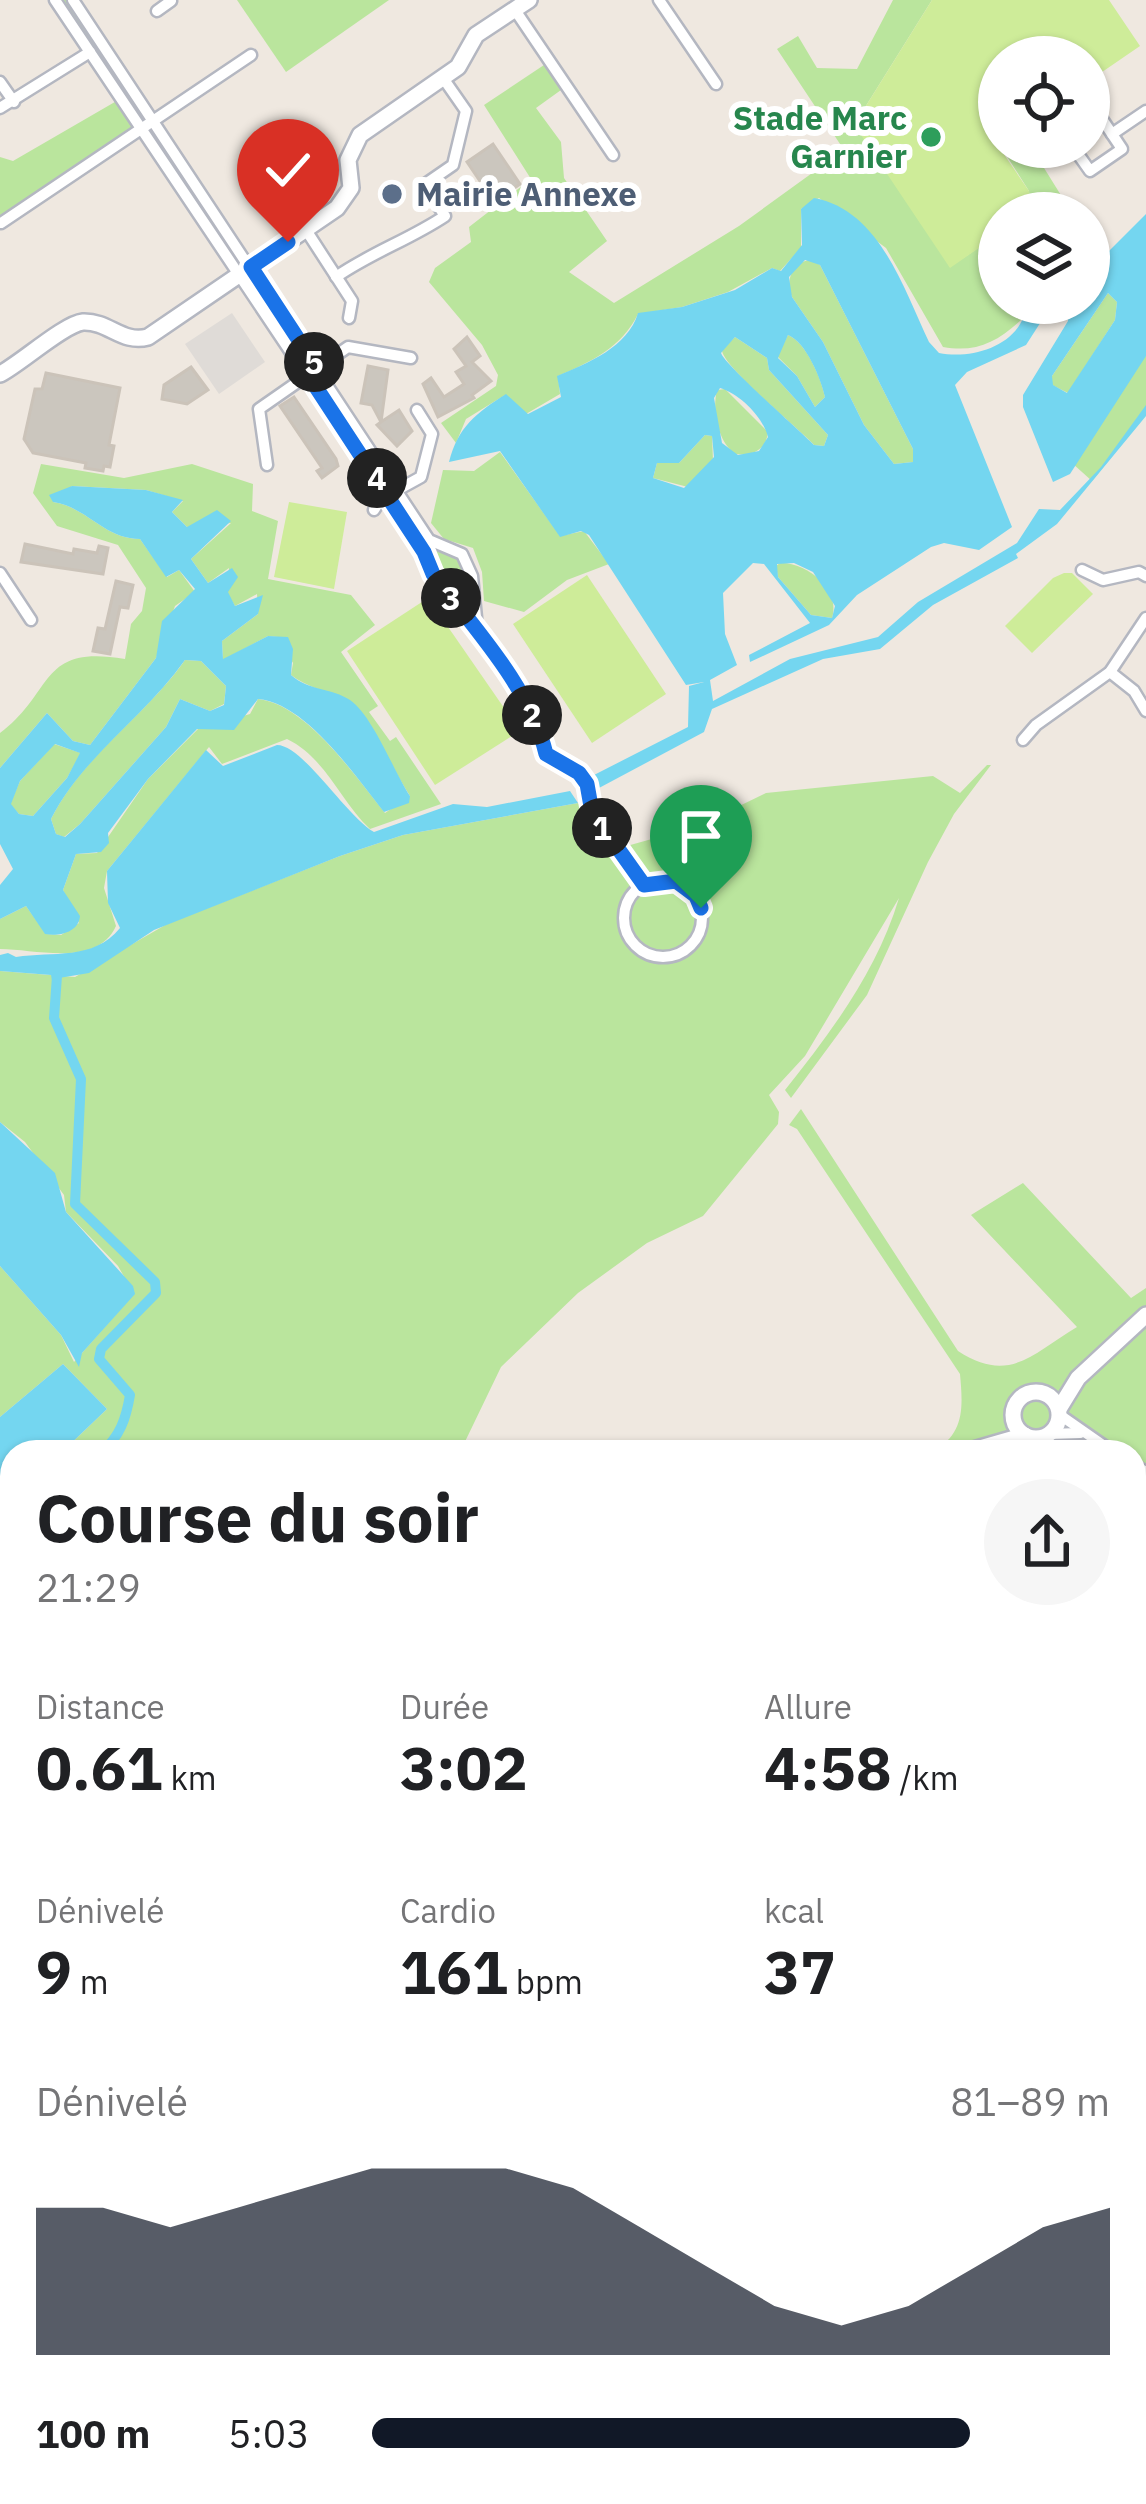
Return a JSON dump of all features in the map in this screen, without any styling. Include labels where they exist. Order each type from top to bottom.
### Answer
[{"type":"street","points":[[55,0],[313,371],[393,494],[446,591],[539,728],[546,754],[579,773],[587,784],[592,812],[644,885]]},
{"type":"street","points":[[73,0],[245,271]]},
{"type":"street","points":[[157,11],[171,0]]},
{"type":"street","points":[[659,0],[716,84]]},
{"type":"street","points":[[0,374],[75,324],[101,326],[130,340],[148,337],[306,230],[348,197],[348,160],[360,135],[458,67],[476,35],[522,5],[613,155]]},
{"type":"street","points":[[0,108],[90,52]]},
{"type":"street","points":[[2,224],[251,55]]},
{"type":"street","points":[[336,277],[445,217],[424,184],[453,164],[466,111],[443,77]]},
{"type":"street","points":[[0,82],[14,102]]},
{"type":"street","points":[[1112,134],[1146,111]]},
{"type":"street","points":[[1110,131],[1122,149],[1110,157]]},
{"type":"street","points":[[306,230],[352,301],[349,318]]},
{"type":"street","points":[[267,465],[259,410],[348,347],[411,358]]},
{"type":"street","points":[[374,510],[421,477],[432,434],[417,410]]},
{"type":"street","points":[[393,494],[429,540],[458,549],[475,575],[479,637]]},
{"type":"street","points":[[1082,570],[1103,580],[1139,572],[1146,576]]},
{"type":"street","points":[[0,573],[32,620]]},
{"type":"street","points":[[446,591],[475,575]]},
{"type":"street","points":[[1022,740],[1110,672],[1146,618]]},
{"type":"street","points":[[1110,672],[1134,691],[1146,711]]},
{"type":"street","points":[[676,881],[696,896],[702,920],[686,950],[656,956],[634,944],[627,933],[626,908],[644,885],[676,881]]},
{"type":"street","points":[[1049,1434],[1078,1378],[1146,1315]]},
{"type":"street","points":[[982,1440],[1013,1414],[1023,1396],[1044,1393],[1078,1378]]},
{"type":"street","points":[[1044,1393],[1092,1440]]},
{"type":"street","points":[[1013,1414],[1025,1435]]},
{"type":"street","points":[[1008,1440],[1080,1433]]},
{"type":"green space","points":[[55,0],[73,0],[429,540],[452,547],[472,576],[446,591],[140,127],[0,224],[0,157],[13,161],[120,99]]},
{"type":"green space","points":[[237,0],[389,0],[286,72]]},
{"type":"green space","points":[[893,0],[932,0],[859,117],[950,267],[978,248],[978,324],[1016,324],[985,344],[943,347],[886,248],[819,198],[801,209],[801,248],[780,271],[772,268],[728,292],[682,307],[638,314],[614,344],[558,376],[560,394],[526,414],[505,395],[466,419],[456,443],[441,423],[496,386],[498,375],[482,345],[429,282],[435,268],[471,242],[469,227],[531,179],[484,105],[544,65],[561,90],[536,108],[561,142],[564,178],[607,241],[569,272],[614,303],[739,226],[844,150],[777,49],[798,36],[817,68],[857,69]]},
{"type":"green space","name":"Stade Marc Garnier","points":[[932,0],[1109,0],[1140,46],[1110,67],[1110,36],[978,36],[978,168],[1013,168],[1029,192],[978,192],[978,249],[950,268],[859,132],[863,123],[859,117]]},
{"type":"green space","points":[[1014,168],[1044,168],[1059,192],[1029,192]]},
{"type":"green space","points":[[811,260],[820,265],[913,449],[913,462],[894,464],[864,425],[823,342],[792,297],[792,273]]},
{"type":"green space","points":[[1110,295],[1117,302],[1115,320],[1068,393],[1052,385],[1052,376],[1087,324],[1110,324]]},
{"type":"green space","points":[[788,335],[807,353],[820,380],[825,397],[815,407],[797,376],[777,356]]},
{"type":"green space","points":[[735,337],[767,358],[769,370],[828,435],[824,446],[814,445],[725,358],[722,350]]},
{"type":"green space","points":[[1146,355],[1146,414],[1092,481],[1072,463]]},
{"type":"green space","points":[[725,389],[768,432],[757,451],[735,454],[724,441],[715,406],[717,390]]},
{"type":"green space","points":[[705,435],[712,436],[713,461],[688,487],[653,478],[657,463],[679,463]]},
{"type":"green space","points":[[500,452],[560,536],[584,531],[609,564],[567,580],[524,612],[484,601],[482,572],[473,548],[444,539],[431,523],[443,470],[474,471]]},
{"type":"green space","points":[[41,464],[124,478],[192,464],[253,484],[252,511],[278,521],[268,579],[351,595],[375,625],[341,652],[378,706],[369,712],[390,741],[396,737],[441,804],[370,829],[312,757],[287,739],[222,764],[209,747],[107,871],[104,888],[116,926],[107,939],[80,952],[0,949],[0,919],[26,906],[46,934],[61,935],[79,923],[63,890],[76,854],[97,853],[148,779],[198,729],[250,714],[258,699],[276,704],[311,728],[385,813],[410,796],[354,711],[291,675],[293,663],[278,637],[268,636],[223,660],[222,641],[258,614],[257,594],[235,606],[227,593],[229,568],[208,583],[191,559],[231,523],[187,527],[172,512],[183,501],[146,490],[72,486],[53,502],[116,534],[140,539],[167,577],[179,570],[195,592],[175,606],[156,658],[90,745],[73,741],[47,713],[0,768],[0,733],[50,675],[76,658],[125,659],[131,624],[142,611],[146,588],[118,545],[57,526],[33,493]]},
{"type":"green space","points":[[289,502],[347,512],[334,589],[274,577]]},
{"type":"green space","points":[[780,563],[801,567],[820,580],[831,597],[832,618],[811,615],[778,577]]},
{"type":"green space","points":[[1072,573],[1093,594],[1032,653],[1005,626],[1053,578]]},
{"type":"green space","points":[[587,575],[666,694],[592,743],[513,624]]},
{"type":"green space","points":[[428,598],[520,731],[435,785],[347,651]]},
{"type":"green space","points":[[185,660],[201,661],[226,686],[224,704],[210,711],[180,699],[166,727],[80,824],[64,837],[56,834],[51,819],[64,796]]},
{"type":"green space","points":[[54,744],[81,753],[67,778],[33,816],[19,814],[10,804],[20,781]]},
{"type":"green space","points":[[991,765],[954,814],[928,862],[867,995],[791,1098],[785,1090],[866,975],[899,898],[805,1056],[769,1095],[779,1112],[778,1124],[703,1216],[647,1243],[578,1293],[501,1367],[466,1440],[75,1440],[107,1409],[63,1364],[0,1417],[0,1266],[61,1335],[74,1362],[134,1294],[118,1266],[66,1212],[64,1195],[25,1142],[0,1122],[0,971],[75,977],[167,924],[403,835],[578,803],[609,851],[698,826],[766,793],[933,776],[960,793]]},
{"type":"green space","points":[[801,1109],[958,1351],[976,1361],[992,1365],[1019,1362],[1077,1327],[971,1215],[1023,1183],[1131,1298],[1146,1288],[1146,1440],[948,1440],[960,1419],[960,1374],[797,1129],[789,1125]]},
{"type":"shaded area","points":[[232,313],[265,362],[219,394],[185,344]]},
{"type":"water","points":[[814,198],[856,218],[887,255],[929,342],[939,353],[989,349],[1020,324],[1040,324],[1026,345],[967,372],[955,385],[1012,527],[979,550],[944,543],[931,547],[857,595],[829,625],[750,662],[749,655],[810,623],[764,564],[753,563],[723,593],[725,634],[737,665],[710,680],[713,701],[790,659],[878,637],[918,602],[1017,543],[1039,509],[1060,510],[1101,467],[1146,405],[1146,416],[1057,524],[1016,554],[1018,558],[933,605],[880,649],[823,659],[712,709],[704,732],[599,788],[594,775],[688,727],[689,686],[704,682],[686,685],[589,535],[581,531],[560,537],[500,451],[449,462],[457,439],[470,422],[506,394],[528,414],[561,397],[557,376],[616,344],[638,313],[682,307],[735,290],[772,268],[781,271],[802,245],[801,209]],"holes":[[[805,260],[820,265],[913,449],[913,462],[894,464],[864,425],[823,342],[792,297],[789,277]],[[788,335],[807,353],[825,397],[815,407],[797,376],[778,358]],[[735,337],[767,358],[769,370],[828,435],[824,446],[814,445],[721,353]],[[720,388],[756,414],[768,437],[759,451],[738,455],[722,443],[714,398]],[[705,435],[712,436],[714,457],[684,488],[653,478],[657,463],[679,463]],[[794,563],[813,572],[835,606],[832,618],[811,615],[778,577],[777,564]]]},
{"type":"water","points":[[1146,214],[1146,356],[1070,474],[1053,482],[1023,407],[1023,395],[1066,324],[1087,324],[1052,376],[1053,385],[1067,393],[1115,320],[1110,250]]},
{"type":"water","points":[[72,486],[146,490],[183,500],[172,512],[187,527],[217,510],[231,521],[191,559],[208,583],[232,568],[238,577],[228,592],[235,606],[263,595],[258,614],[222,641],[223,659],[268,636],[288,637],[293,649],[291,675],[343,696],[359,708],[410,796],[409,803],[384,812],[311,727],[294,713],[258,699],[234,730],[197,729],[148,779],[108,833],[109,843],[101,852],[76,854],[63,890],[80,916],[72,930],[45,934],[26,906],[0,919],[0,885],[13,869],[0,844],[0,768],[47,713],[73,741],[90,745],[156,658],[162,621],[195,589],[179,570],[166,577],[140,539],[116,534],[53,502],[49,495]],"holes":[[[185,660],[201,661],[226,686],[224,705],[210,711],[180,699],[166,727],[80,824],[65,837],[56,834],[51,819],[64,796]],[[55,744],[80,753],[67,778],[33,816],[19,814],[11,804],[20,781]]]},
{"type":"water","points":[[277,745],[299,756],[374,832],[453,804],[487,807],[570,791],[578,803],[403,835],[340,856],[154,930],[89,973],[59,978],[54,990],[51,975],[0,971],[0,955],[72,953],[109,938],[120,928],[108,903],[107,871],[206,750],[223,766]]},
{"type":"water","points":[[0,1122],[55,1173],[66,1212],[133,1286],[135,1294],[82,1353],[79,1367],[61,1335],[0,1266]]},
{"type":"water","points":[[63,1364],[107,1409],[75,1440],[0,1440],[0,1417]]},
{"type":"building","points":[[493,144],[520,184],[494,202],[467,162]]},
{"type":"building","points":[[467,337],[480,356],[472,362],[491,381],[474,398],[438,417],[423,384],[431,378],[444,397],[464,384],[456,372],[466,366],[454,349]]},
{"type":"building","points":[[368,366],[388,370],[381,422],[372,405],[361,403]]},
{"type":"building","points":[[191,367],[208,390],[187,404],[162,399],[164,385]]},
{"type":"building","points":[[46,373],[120,388],[109,445],[114,446],[110,467],[104,466],[103,471],[85,468],[86,463],[33,453],[24,439],[35,389],[42,389]]},
{"type":"building","points":[[294,397],[336,459],[338,466],[322,478],[317,471],[322,468],[280,406]]},
{"type":"building","points":[[399,410],[412,431],[397,446],[377,425]]},
{"type":"building","points":[[25,544],[73,554],[74,549],[97,553],[99,546],[108,548],[103,574],[21,562]]},
{"type":"building","points":[[116,581],[133,585],[128,608],[120,607],[110,654],[93,651],[98,628],[105,629]]},
{"type":"waterway","points":[[57,976],[54,1018],[81,1079],[75,1204],[155,1282],[156,1293],[101,1349],[99,1359],[130,1395],[113,1440]]},
{"type":"place","name":"Stade Marc Garnier","points":[[931,137]]},
{"type":"place","name":"Mairie Annexe","points":[[392,194]]},
{"type":"route","points":[[288,242],[251,267],[317,368],[308,375],[424,552],[433,574],[518,689],[539,728],[546,754],[579,773],[587,784],[592,812],[644,885],[676,881],[696,896],[701,908]]}]
